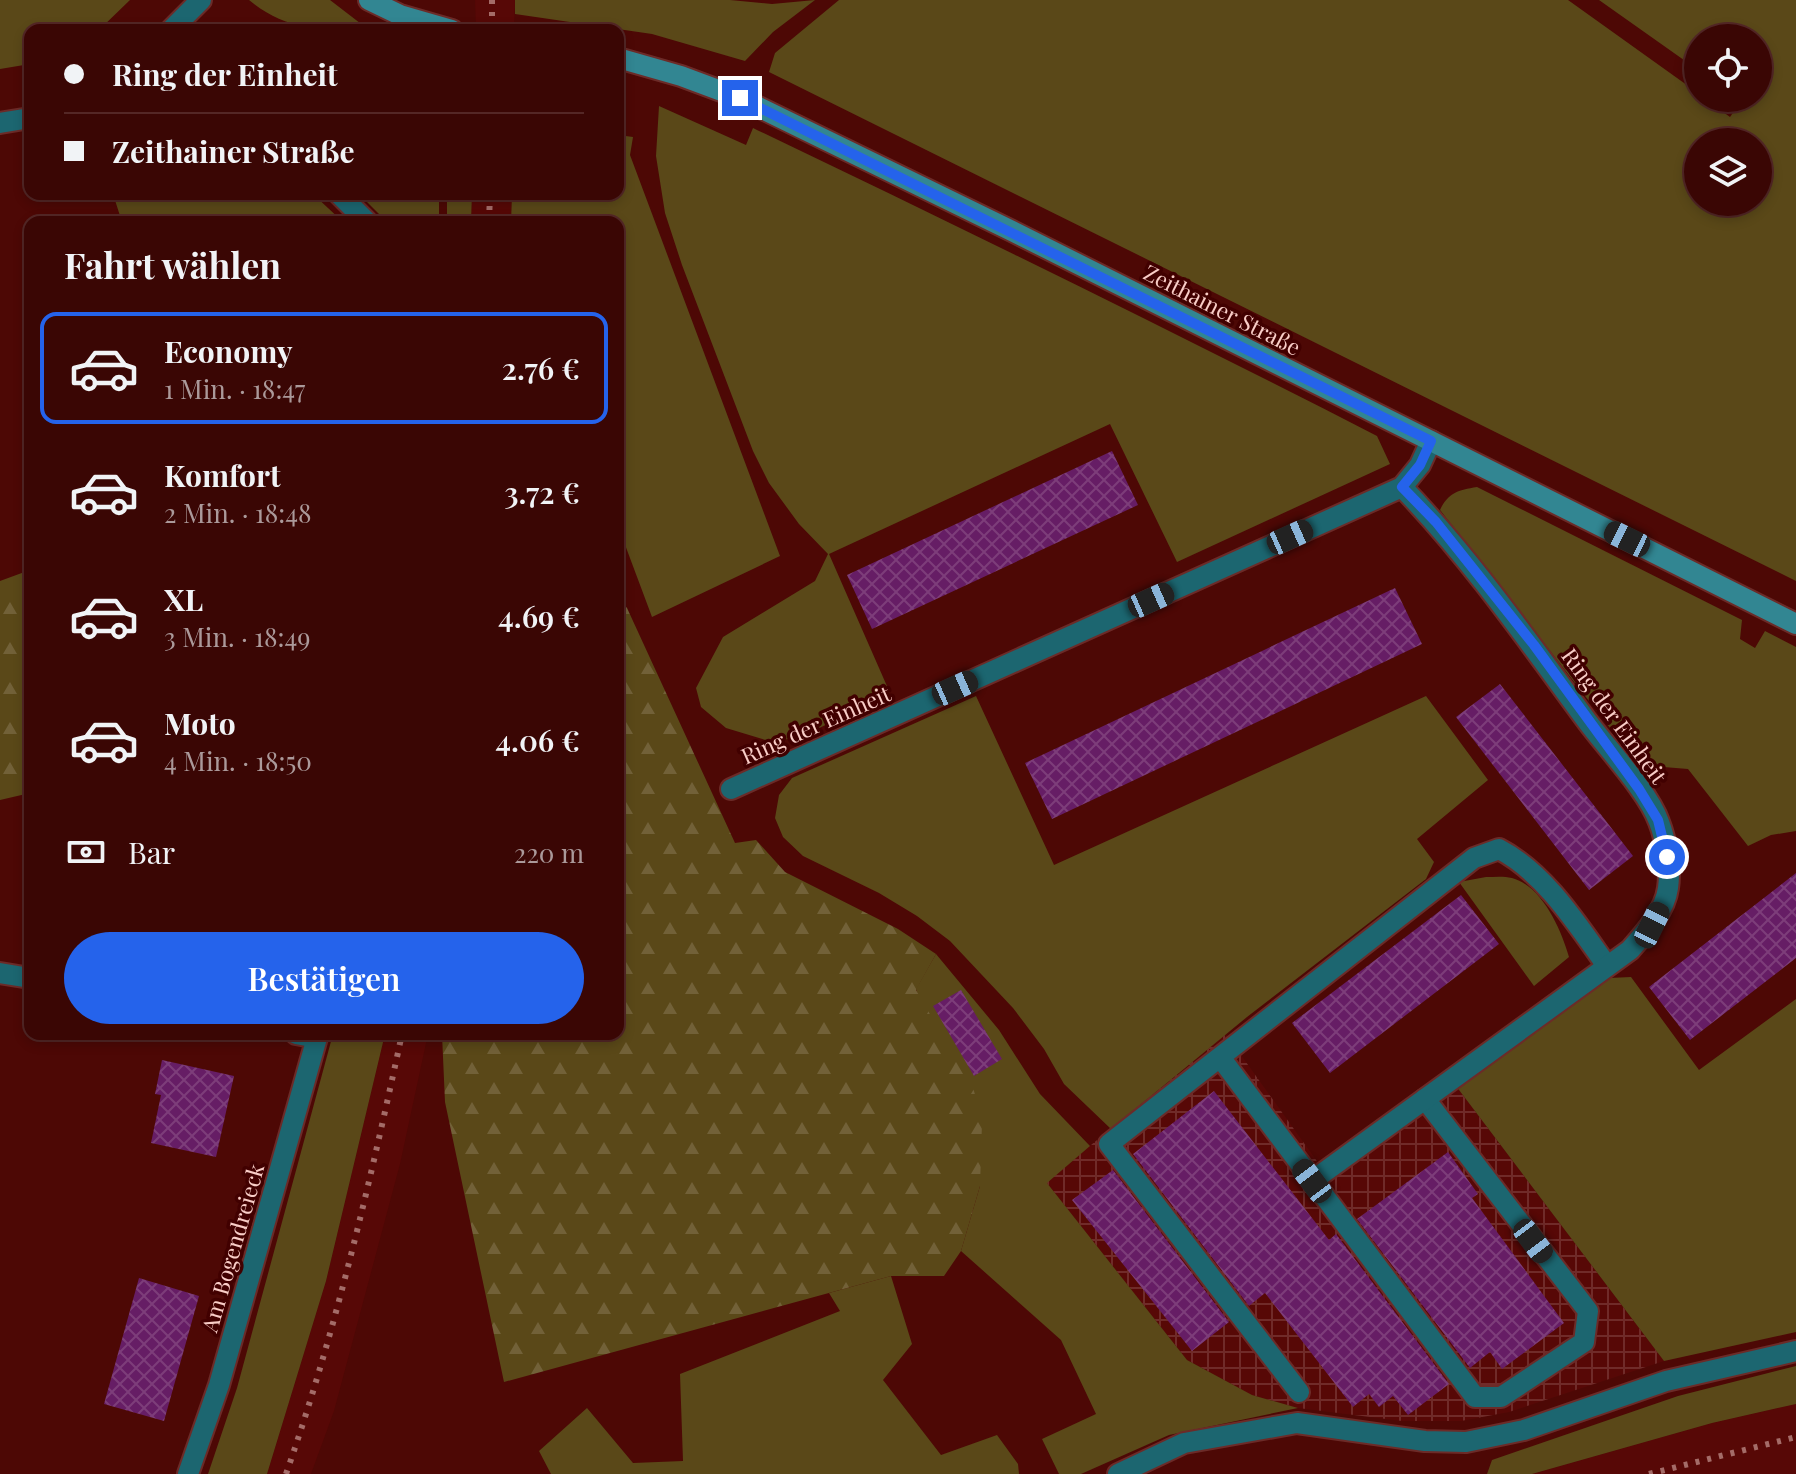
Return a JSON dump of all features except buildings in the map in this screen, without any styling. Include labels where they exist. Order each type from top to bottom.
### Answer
[{"type":"street","points":[[177,24],[201,0]]},
{"type":"street","points":[[369,0],[400,15],[431,24]]},
{"type":"street","name":"Zeithainer Straße","points":[[624,60],[740,98],[1796,624]]},
{"type":"street","points":[[0,123],[24,119]]},
{"type":"street","points":[[345,200],[361,216]]},
{"type":"street","points":[[1402,487],[1420,465],[1431,441]]},
{"type":"street","name":"Ring der Einheit","points":[[731,789],[1402,487],[1436,522],[1534,645],[1658,820],[1667,857],[1668,890],[1652,925],[1630,950],[1312,1181]]},
{"type":"street","points":[[1299,1392],[1109,1144],[1474,858],[1499,849],[1520,860],[1542,882],[1607,966]]},
{"type":"street","points":[[0,973],[24,977]]},
{"type":"street","name":"Am Bogendreieck","points":[[188,1474],[223,1370],[316,1040]]},
{"type":"street","points":[[1220,1057],[1475,1397],[1501,1397],[1584,1342],[1588,1311],[1425,1099]]},
{"type":"street","points":[[1118,1474],[1184,1443],[1297,1423],[1425,1441],[1466,1442],[1524,1430],[1666,1381],[1796,1351]]},
{"type":"shaded area","points":[[475,0],[515,0],[514,24],[476,24]]},
{"type":"shaded area","points":[[472,200],[512,200],[511,216],[471,216]]},
{"type":"shaded area","points":[[1226,1034],[1331,1181],[1456,1086],[1664,1361],[1509,1412],[1461,1421],[1402,1421],[1298,1408],[1252,1395],[1187,1360],[1046,1182]]},
{"type":"shaded area","points":[[384,1040],[427,1040],[400,1164],[334,1411],[311,1474],[267,1474],[326,1281]]},
{"type":"shaded area","points":[[1796,1404],[1796,1474],[1532,1474],[1712,1423]]},
{"type":"green space","points":[[0,0],[130,0],[105,24],[24,24],[24,65],[0,69]]},
{"type":"green space","points":[[249,0],[330,0],[361,24],[294,24]]},
{"type":"green space","points":[[515,0],[730,0],[772,4],[815,0],[773,32],[745,61],[652,34],[624,30],[624,24],[584,24],[515,14]]},
{"type":"green space","points":[[839,0],[1568,0],[1684,83],[1684,112],[1723,112],[1730,117],[1733,112],[1772,112],[1772,24],[1684,24],[1684,60],[1599,0],[1796,0],[1796,581],[769,72],[775,53]]},
{"type":"green space","points":[[659,106],[746,145],[753,128],[988,241],[1377,436],[1390,464],[1177,562],[1110,424],[829,554],[890,693],[799,738],[769,741],[726,728],[701,707],[696,688],[723,637],[815,581],[828,554],[799,524],[769,483],[753,451],[682,265],[665,213],[656,156]]},
{"type":"green space","points":[[624,136],[633,137],[630,155],[780,556],[652,617],[624,542],[624,216],[511,216],[512,200],[624,200]]},
{"type":"green space","points":[[115,200],[319,200],[337,216],[120,216]]},
{"type":"green space","points":[[365,200],[439,200],[439,216],[381,216]]},
{"type":"green space","points":[[447,200],[472,200],[471,216],[447,216]]},
{"type":"green space","points":[[1477,487],[1742,620],[1740,639],[1755,648],[1765,631],[1796,647],[1796,831],[1771,835],[1748,846],[1688,769],[1639,765],[1440,510],[1454,493]]},
{"type":"green space","points":[[24,572],[24,794],[0,800],[0,581]]},
{"type":"green space","points":[[624,605],[735,843],[756,840],[785,872],[898,929],[936,954],[916,990],[974,1091],[982,1122],[980,1186],[961,1251],[944,1276],[891,1276],[504,1382],[445,1102],[442,1040],[624,1040]]},
{"type":"green space","points":[[976,696],[1054,865],[1426,696],[1488,780],[1417,839],[1434,862],[1426,879],[1247,1017],[1111,1129],[1064,1084],[1044,1049],[1013,1008],[950,941],[879,893],[803,856],[783,837],[775,818],[779,795],[792,778]]},
{"type":"green space","points":[[1486,877],[1512,878],[1523,883],[1541,899],[1561,934],[1569,957],[1534,986],[1459,882]]},
{"type":"green space","points":[[936,954],[999,1030],[1040,1094],[1090,1146],[1047,1183],[1187,1360],[1252,1395],[1298,1408],[1169,1435],[1081,1474],[1059,1474],[1042,1439],[1096,1414],[1061,1340],[961,1251],[980,1186],[916,989]]},
{"type":"green space","points":[[1631,977],[1699,1070],[1796,999],[1796,1332],[1664,1361],[1456,1086],[1609,978]]},
{"type":"green space","points":[[331,1040],[384,1040],[326,1281],[267,1474],[208,1474],[237,1388]]},
{"type":"green space","points":[[891,1276],[912,1344],[883,1380],[941,1455],[997,1435],[1018,1464],[1019,1474],[551,1474],[539,1451],[587,1408],[633,1463],[683,1461],[680,1374],[840,1311],[829,1293]]},
{"type":"green space","points":[[1796,1366],[1796,1404],[1712,1423],[1532,1474],[1487,1474],[1492,1460],[1678,1396]]},
{"type":"railway","points":[[492,0],[492,24]]},
{"type":"railway","points":[[489,216],[490,200]]},
{"type":"railway","points":[[286,1474],[336,1311],[401,1040]]},
{"type":"railway","points":[[1649,1474],[1796,1437]]},
{"type":"route","points":[[740,98],[1431,441],[1420,465],[1402,487],[1436,522],[1534,645],[1639,789],[1658,820],[1667,857]]}]
